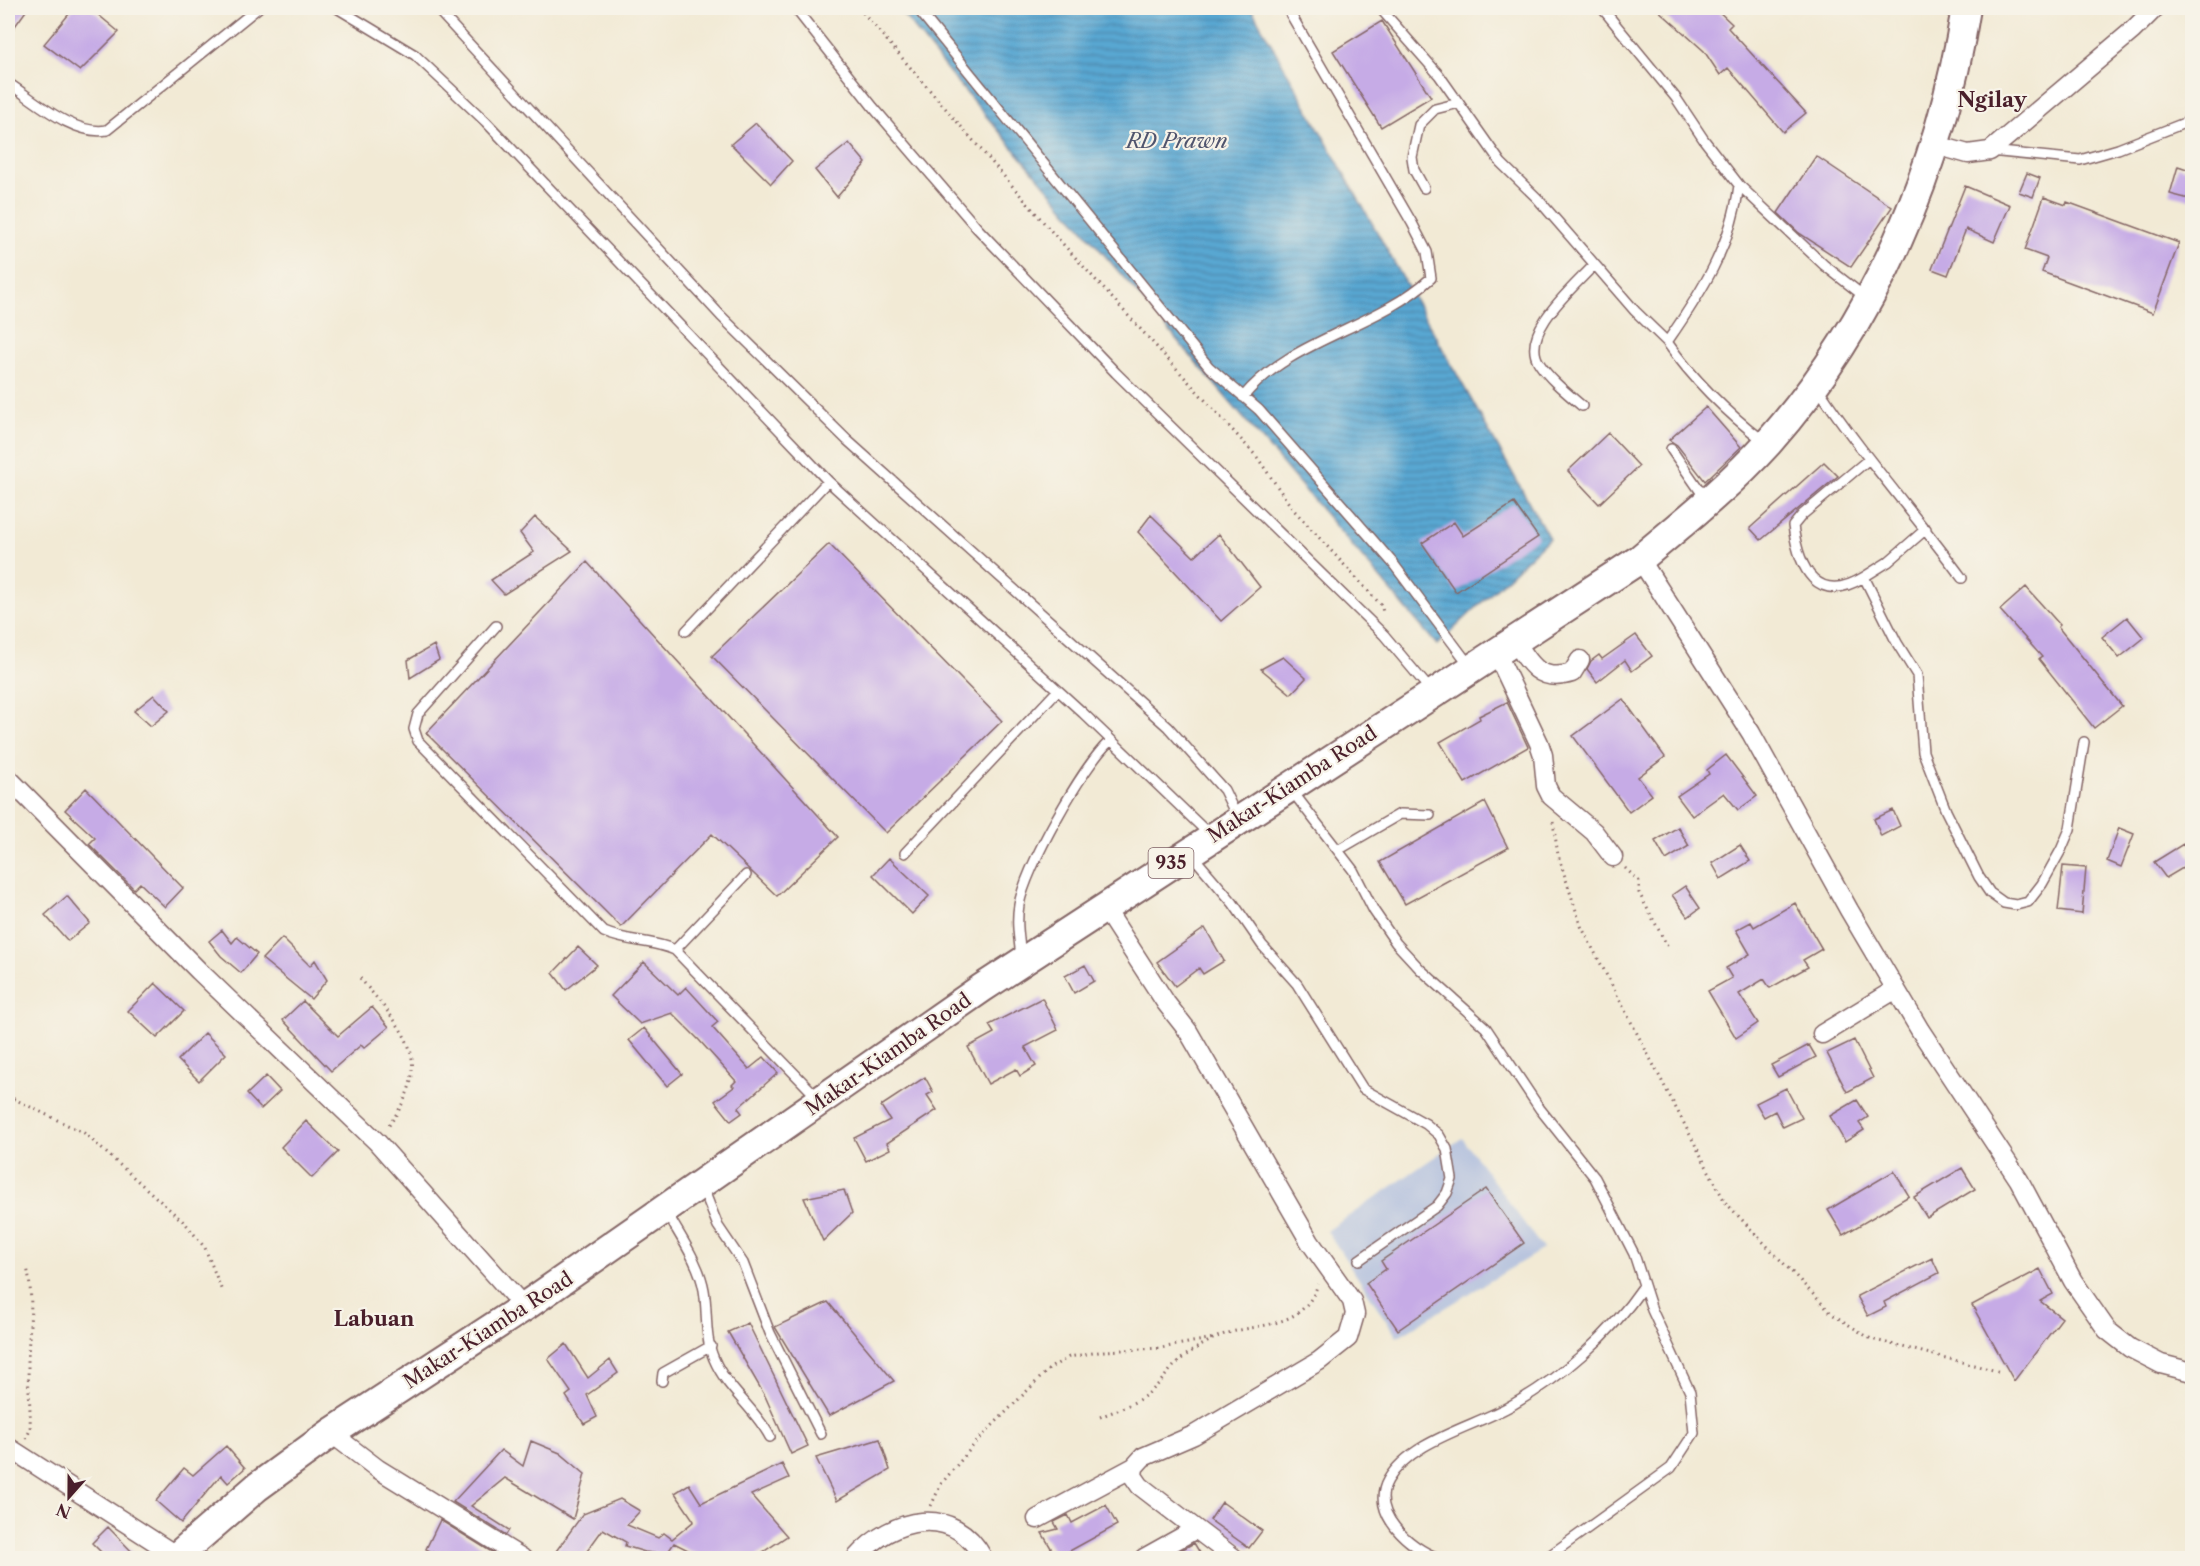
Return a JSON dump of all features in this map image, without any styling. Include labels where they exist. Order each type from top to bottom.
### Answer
[{"type":"main road","name":"Makar-Kiamba Road","points":[[185,1555],[256,1487],[331,1433],[524,1307],[1022,961],[1640,559],[1708,503],[1767,444],[1815,384],[1869,300],[1907,221],[1936,145],[1959,53],[1966,8]]},
{"type":"street","points":[[1936,145],[1968,154],[1990,152],[2133,31],[2155,8]]},
{"type":"street","points":[[1640,559],[1751,733],[1849,910],[1896,989],[2019,1180],[2073,1281],[2107,1330],[2130,1348],[2161,1364],[2193,1372]]},
{"type":"street","points":[[1506,646],[1531,666],[1559,676],[1572,673],[1580,660]]},
{"type":"street","points":[[1506,646],[1543,755],[1546,786],[1551,796],[1594,832],[1613,857]]},
{"type":"street","points":[[8,778],[200,971],[377,1142],[524,1307]]},
{"type":"street","points":[[1037,1520],[1134,1467],[1143,1457],[1194,1435],[1293,1379],[1348,1338],[1355,1314],[1352,1301],[1310,1242],[1188,1031],[1166,1003],[1104,907]]},
{"type":"street","points":[[1822,1034],[1896,989]]},
{"type":"street","points":[[331,1433],[378,1469],[522,1558]]},
{"type":"street","points":[[14,1451],[185,1555]]},
{"type":"street","points":[[1134,1467],[1133,1476],[1140,1486],[1234,1558]]},
{"type":"street","points":[[856,1558],[871,1544],[901,1525],[928,1520],[961,1533],[975,1543],[983,1558]]},
{"type":"street","points":[[1144,1558],[1196,1529]]},
{"type":"lane","points":[[8,83],[78,129],[94,133],[107,130],[258,8]]},
{"type":"lane","points":[[337,8],[415,55],[486,122],[828,481],[1058,690],[1110,741],[1200,844],[1233,903],[1262,945],[1297,984],[1363,1089],[1426,1124],[1439,1135],[1447,1149],[1452,1179],[1447,1193],[1437,1206],[1359,1260]]},
{"type":"lane","points":[[436,8],[445,12],[721,315],[847,440],[1168,727],[1224,790],[1238,820]]},
{"type":"lane","points":[[795,8],[873,107],[977,228],[1116,373],[1384,635],[1433,694]]},
{"type":"lane","points":[[917,8],[1209,367],[1259,410],[1392,562],[1471,668]]},
{"type":"lane","points":[[1243,397],[1275,365],[1394,304],[1431,278],[1427,252],[1412,222],[1287,8]]},
{"type":"lane","points":[[1380,8],[1421,53],[1501,163],[1537,198],[1635,312],[1667,342],[1710,395],[1733,418],[1767,444]]},
{"type":"lane","points":[[1604,8],[1676,98],[1704,141],[1739,185],[1824,265],[1869,300]]},
{"type":"lane","points":[[1424,188],[1414,170],[1412,157],[1419,125],[1435,109],[1459,103]]},
{"type":"lane","points":[[1990,152],[2080,160],[2118,149],[2193,120]]},
{"type":"lane","points":[[1667,342],[1702,290],[1718,260],[1732,221],[1739,185]]},
{"type":"lane","points":[[1581,406],[1551,378],[1538,361],[1535,344],[1538,328],[1594,265]]},
{"type":"lane","points":[[1815,384],[1869,459],[1926,529],[1962,578]]},
{"type":"lane","points":[[1671,449],[1708,503]]},
{"type":"lane","points":[[1869,459],[1802,515],[1793,526],[1804,564],[1810,576],[1819,584],[1840,589],[1888,562],[1926,529]]},
{"type":"lane","points":[[686,631],[828,481]]},
{"type":"lane","points":[[1864,577],[1896,643],[1917,675],[1923,752],[1946,811],[1979,877],[1990,893],[2004,903],[2016,905],[2028,902],[2042,884],[2061,850],[2070,829],[2084,742]]},
{"type":"lane","points":[[496,626],[418,714],[414,729],[418,741],[604,932],[629,941],[648,940],[675,950],[786,1068],[821,1101]]},
{"type":"lane","points":[[905,853],[1058,690]]},
{"type":"lane","points":[[1022,961],[1017,922],[1019,903],[1064,807],[1087,767],[1110,741]]},
{"type":"lane","points":[[1288,787],[1353,870],[1374,911],[1396,943],[1420,969],[1486,1028],[1539,1109],[1595,1178],[1634,1254],[1643,1287],[1690,1392],[1694,1433],[1671,1468],[1549,1556],[1542,1558]]},
{"type":"lane","points":[[1338,850],[1400,814],[1430,815]]},
{"type":"lane","points":[[675,950],[746,875]]},
{"type":"lane","points":[[701,1185],[717,1226],[743,1263],[770,1333],[821,1434]]},
{"type":"lane","points":[[665,1210],[686,1246],[704,1287],[706,1326],[713,1358],[735,1394],[761,1419],[770,1437]]},
{"type":"lane","points":[[1438,1558],[1409,1540],[1389,1519],[1383,1498],[1388,1479],[1411,1456],[1434,1440],[1512,1405],[1574,1361],[1621,1319],[1643,1287]]},
{"type":"lane","points":[[662,1382],[663,1372],[711,1346]]},
{"type":"path","points":[[859,8],[1052,232],[1257,457],[1292,508],[1382,606],[1384,635]]},
{"type":"path","points":[[1551,796],[1558,855],[1581,926],[1725,1202],[1832,1314],[1871,1339],[2001,1372]]},
{"type":"path","points":[[1613,857],[1639,881],[1639,892],[1669,949]]},
{"type":"path","points":[[360,978],[405,1033],[412,1056],[411,1078],[405,1101],[377,1142]]},
{"type":"path","points":[[8,1096],[84,1133],[186,1224],[206,1248],[222,1292]]},
{"type":"path","points":[[928,1520],[941,1484],[978,1440],[1050,1368],[1069,1357],[1104,1351],[1161,1348],[1282,1322],[1304,1307],[1315,1293],[1325,1263]]},
{"type":"path","points":[[14,1451],[30,1430],[28,1365],[32,1292],[27,1267]]},
{"type":"path","points":[[1100,1417],[1138,1400],[1152,1390],[1178,1361],[1214,1338]]},
{"type":"shaded area","points":[[1462,1138],[1543,1249],[1397,1337],[1327,1231]]},
{"type":"water","name":"RD Prawn","points":[[898,8],[1251,8],[1549,538],[1437,645],[952,76]]},
{"type":"building","points":[[8,8],[28,8],[8,36]]},
{"type":"building","points":[[74,8],[90,8],[119,32],[80,71],[44,44]]},
{"type":"building","points":[[1656,8],[1715,8],[1732,24],[1728,28],[1806,113],[1783,132],[1728,68],[1720,75],[1704,51]]},
{"type":"building","points":[[1382,21],[1431,97],[1381,127],[1333,51]]},
{"type":"building","points":[[756,123],[792,161],[771,184],[731,144]]},
{"type":"building","points":[[849,143],[866,163],[837,197],[815,170]]},
{"type":"building","points":[[1816,156],[1892,207],[1851,267],[1799,233],[1778,213]]},
{"type":"building","points":[[2178,166],[2193,171],[2193,200],[2170,194]]},
{"type":"building","points":[[2027,173],[2040,178],[2033,197],[2019,192]]},
{"type":"building","points":[[1965,186],[2010,205],[1994,242],[1966,229],[1948,275],[1932,269]]},
{"type":"building","points":[[2044,197],[2066,205],[2067,202],[2179,243],[2153,313],[2042,272],[2047,258],[2025,250]]},
{"type":"building","points":[[1706,407],[1741,447],[1705,481],[1677,445],[1669,440]]},
{"type":"building","points":[[1608,433],[1639,466],[1599,504],[1568,471]]},
{"type":"building","points":[[1824,462],[1838,476],[1761,540],[1750,528]]},
{"type":"building","points":[[1514,503],[1538,537],[1456,592],[1422,543],[1454,522],[1463,536]]},
{"type":"building","points":[[1151,515],[1194,557],[1219,534],[1260,587],[1221,621],[1138,532]]},
{"type":"building","points":[[535,517],[572,551],[504,594],[491,580],[534,552],[520,533]]},
{"type":"building","points":[[829,544],[1002,721],[886,833],[712,656]]},
{"type":"building","points":[[587,562],[838,837],[777,896],[712,834],[621,927],[426,733]]},
{"type":"building","points":[[2026,587],[2060,625],[2058,627],[2122,706],[2094,728],[2039,659],[2042,657],[2000,610]]},
{"type":"building","points":[[2127,617],[2144,638],[2119,658],[2102,637]]},
{"type":"building","points":[[1636,635],[1652,656],[1632,671],[1625,660],[1597,682],[1587,669],[1591,661],[1599,655],[1602,659]]},
{"type":"building","points":[[434,645],[439,660],[410,678],[408,660]]},
{"type":"building","points":[[1283,657],[1306,678],[1291,694],[1261,669]]},
{"type":"building","points":[[154,695],[169,711],[151,726],[134,711]]},
{"type":"building","points":[[1623,699],[1665,757],[1638,777],[1652,795],[1629,812],[1573,736]]},
{"type":"building","points":[[1507,702],[1528,747],[1465,783],[1440,742],[1480,719],[1479,716]]},
{"type":"building","points":[[1726,755],[1757,796],[1738,810],[1724,793],[1692,816],[1677,796],[1709,774],[1707,770]]},
{"type":"building","points":[[86,788],[183,888],[165,907],[140,883],[134,889],[89,844],[95,838],[65,810]]},
{"type":"building","points":[[1485,802],[1508,848],[1405,904],[1380,862]]},
{"type":"building","points":[[1893,810],[1900,826],[1881,836],[1874,819]]},
{"type":"building","points":[[1678,827],[1689,846],[1666,860],[1655,841]]},
{"type":"building","points":[[2119,828],[2134,834],[2121,867],[2107,861]]},
{"type":"building","points":[[2183,844],[2193,862],[2166,878],[2154,862]]},
{"type":"building","points":[[1740,845],[1750,861],[1721,879],[1712,863]]},
{"type":"building","points":[[889,858],[929,896],[912,914],[873,875]]},
{"type":"building","points":[[2063,866],[2086,868],[2082,914],[2058,911]]},
{"type":"building","points":[[1685,886],[1700,908],[1688,917],[1672,895]]},
{"type":"building","points":[[67,896],[90,923],[68,941],[45,915]]},
{"type":"building","points":[[1795,903],[1822,949],[1803,960],[1808,967],[1770,988],[1764,979],[1739,994],[1758,1023],[1736,1038],[1708,991],[1732,978],[1726,968],[1750,954],[1736,930],[1751,922],[1754,927]]},
{"type":"building","points":[[1205,928],[1224,961],[1203,974],[1199,968],[1175,986],[1157,962]]},
{"type":"building","points":[[222,930],[232,943],[237,937],[257,954],[241,973],[221,956],[209,941]]},
{"type":"building","points":[[282,938],[310,966],[315,960],[327,980],[311,999],[262,959]]},
{"type":"building","points":[[578,947],[597,965],[566,990],[553,973]]},
{"type":"building","points":[[644,962],[678,995],[686,987],[718,1022],[712,1027],[749,1069],[764,1057],[778,1073],[738,1108],[742,1113],[731,1121],[715,1101],[734,1087],[732,1085],[736,1081],[699,1040],[672,1013],[640,1024],[611,996]]},
{"type":"building","points":[[1085,965],[1094,981],[1074,993],[1065,976]]},
{"type":"building","points":[[155,983],[184,1011],[157,1038],[128,1011]]},
{"type":"building","points":[[1042,998],[1058,1030],[1025,1047],[1036,1066],[1020,1076],[1016,1069],[988,1084],[968,1047],[994,1033],[989,1025]]},
{"type":"building","points":[[303,1001],[338,1036],[372,1007],[389,1027],[364,1048],[361,1045],[331,1071],[283,1020]]},
{"type":"building","points":[[644,1028],[682,1074],[667,1086],[629,1040]]},
{"type":"building","points":[[205,1033],[226,1054],[199,1081],[178,1060]]},
{"type":"building","points":[[1854,1040],[1873,1078],[1847,1092],[1827,1053]]},
{"type":"building","points":[[1809,1045],[1816,1057],[1778,1077],[1771,1065]]},
{"type":"building","points":[[266,1076],[280,1091],[261,1109],[247,1094]]},
{"type":"building","points":[[925,1077],[933,1092],[927,1095],[937,1110],[887,1143],[890,1149],[866,1161],[854,1138],[890,1120],[881,1106]]},
{"type":"building","points":[[1786,1088],[1802,1118],[1783,1127],[1775,1111],[1764,1117],[1756,1103]]},
{"type":"building","points":[[1857,1100],[1868,1117],[1859,1123],[1864,1130],[1845,1142],[1830,1116]]},
{"type":"building","points":[[306,1121],[338,1152],[312,1178],[281,1147]]},
{"type":"building","points":[[1962,1168],[1975,1189],[1927,1218],[1914,1197]]},
{"type":"building","points":[[1894,1171],[1909,1196],[1843,1235],[1828,1210]]},
{"type":"building","points":[[1486,1189],[1524,1243],[1398,1330],[1366,1283],[1386,1269],[1381,1261]]},
{"type":"building","points":[[844,1190],[852,1213],[823,1241],[804,1198]]},
{"type":"building","points":[[1932,1258],[1939,1273],[1884,1302],[1886,1307],[1868,1316],[1857,1296]]},
{"type":"building","points":[[2040,1269],[2053,1294],[2040,1301],[2062,1318],[2014,1381],[1972,1305]]},
{"type":"building","points":[[828,1302],[894,1381],[829,1416],[775,1327]]},
{"type":"building","points":[[748,1323],[808,1446],[791,1454],[765,1396],[728,1332]]},
{"type":"building","points":[[566,1344],[588,1378],[610,1360],[618,1373],[587,1395],[597,1417],[584,1424],[566,1396],[571,1392],[548,1359]]},
{"type":"building","points":[[880,1439],[890,1470],[837,1501],[816,1458]]},
{"type":"building","points":[[531,1441],[560,1453],[585,1474],[573,1519],[505,1478],[471,1506],[509,1530],[506,1535],[453,1502],[501,1450],[523,1466]]},
{"type":"building","points":[[226,1446],[245,1468],[228,1483],[221,1475],[181,1523],[156,1501],[184,1468],[193,1475]]},
{"type":"building","points":[[782,1464],[789,1478],[751,1495],[787,1536],[754,1558],[704,1558],[674,1543],[666,1555],[645,1552],[625,1546],[626,1542],[603,1529],[582,1558],[551,1558],[583,1514],[620,1499],[640,1511],[627,1525],[658,1538],[664,1533],[672,1539],[694,1521],[675,1493],[689,1484],[701,1503]]},
{"type":"building","points":[[1222,1502],[1262,1531],[1249,1548],[1210,1520]]},
{"type":"building","points":[[1106,1505],[1117,1525],[1057,1558],[1042,1533],[1058,1529],[1054,1522],[1068,1515],[1072,1523]]},
{"type":"building","points":[[440,1520],[495,1554],[492,1558],[443,1558],[426,1549]]},
{"type":"building","points":[[108,1527],[138,1558],[107,1558],[92,1543]]},
{"type":"building","points":[[1194,1543],[1203,1558],[1166,1558]]},
{"type":"district","name":"Ngilay","points":[[1992,99]]},
{"type":"district","name":"Labuan","points":[[374,1318]]}]
